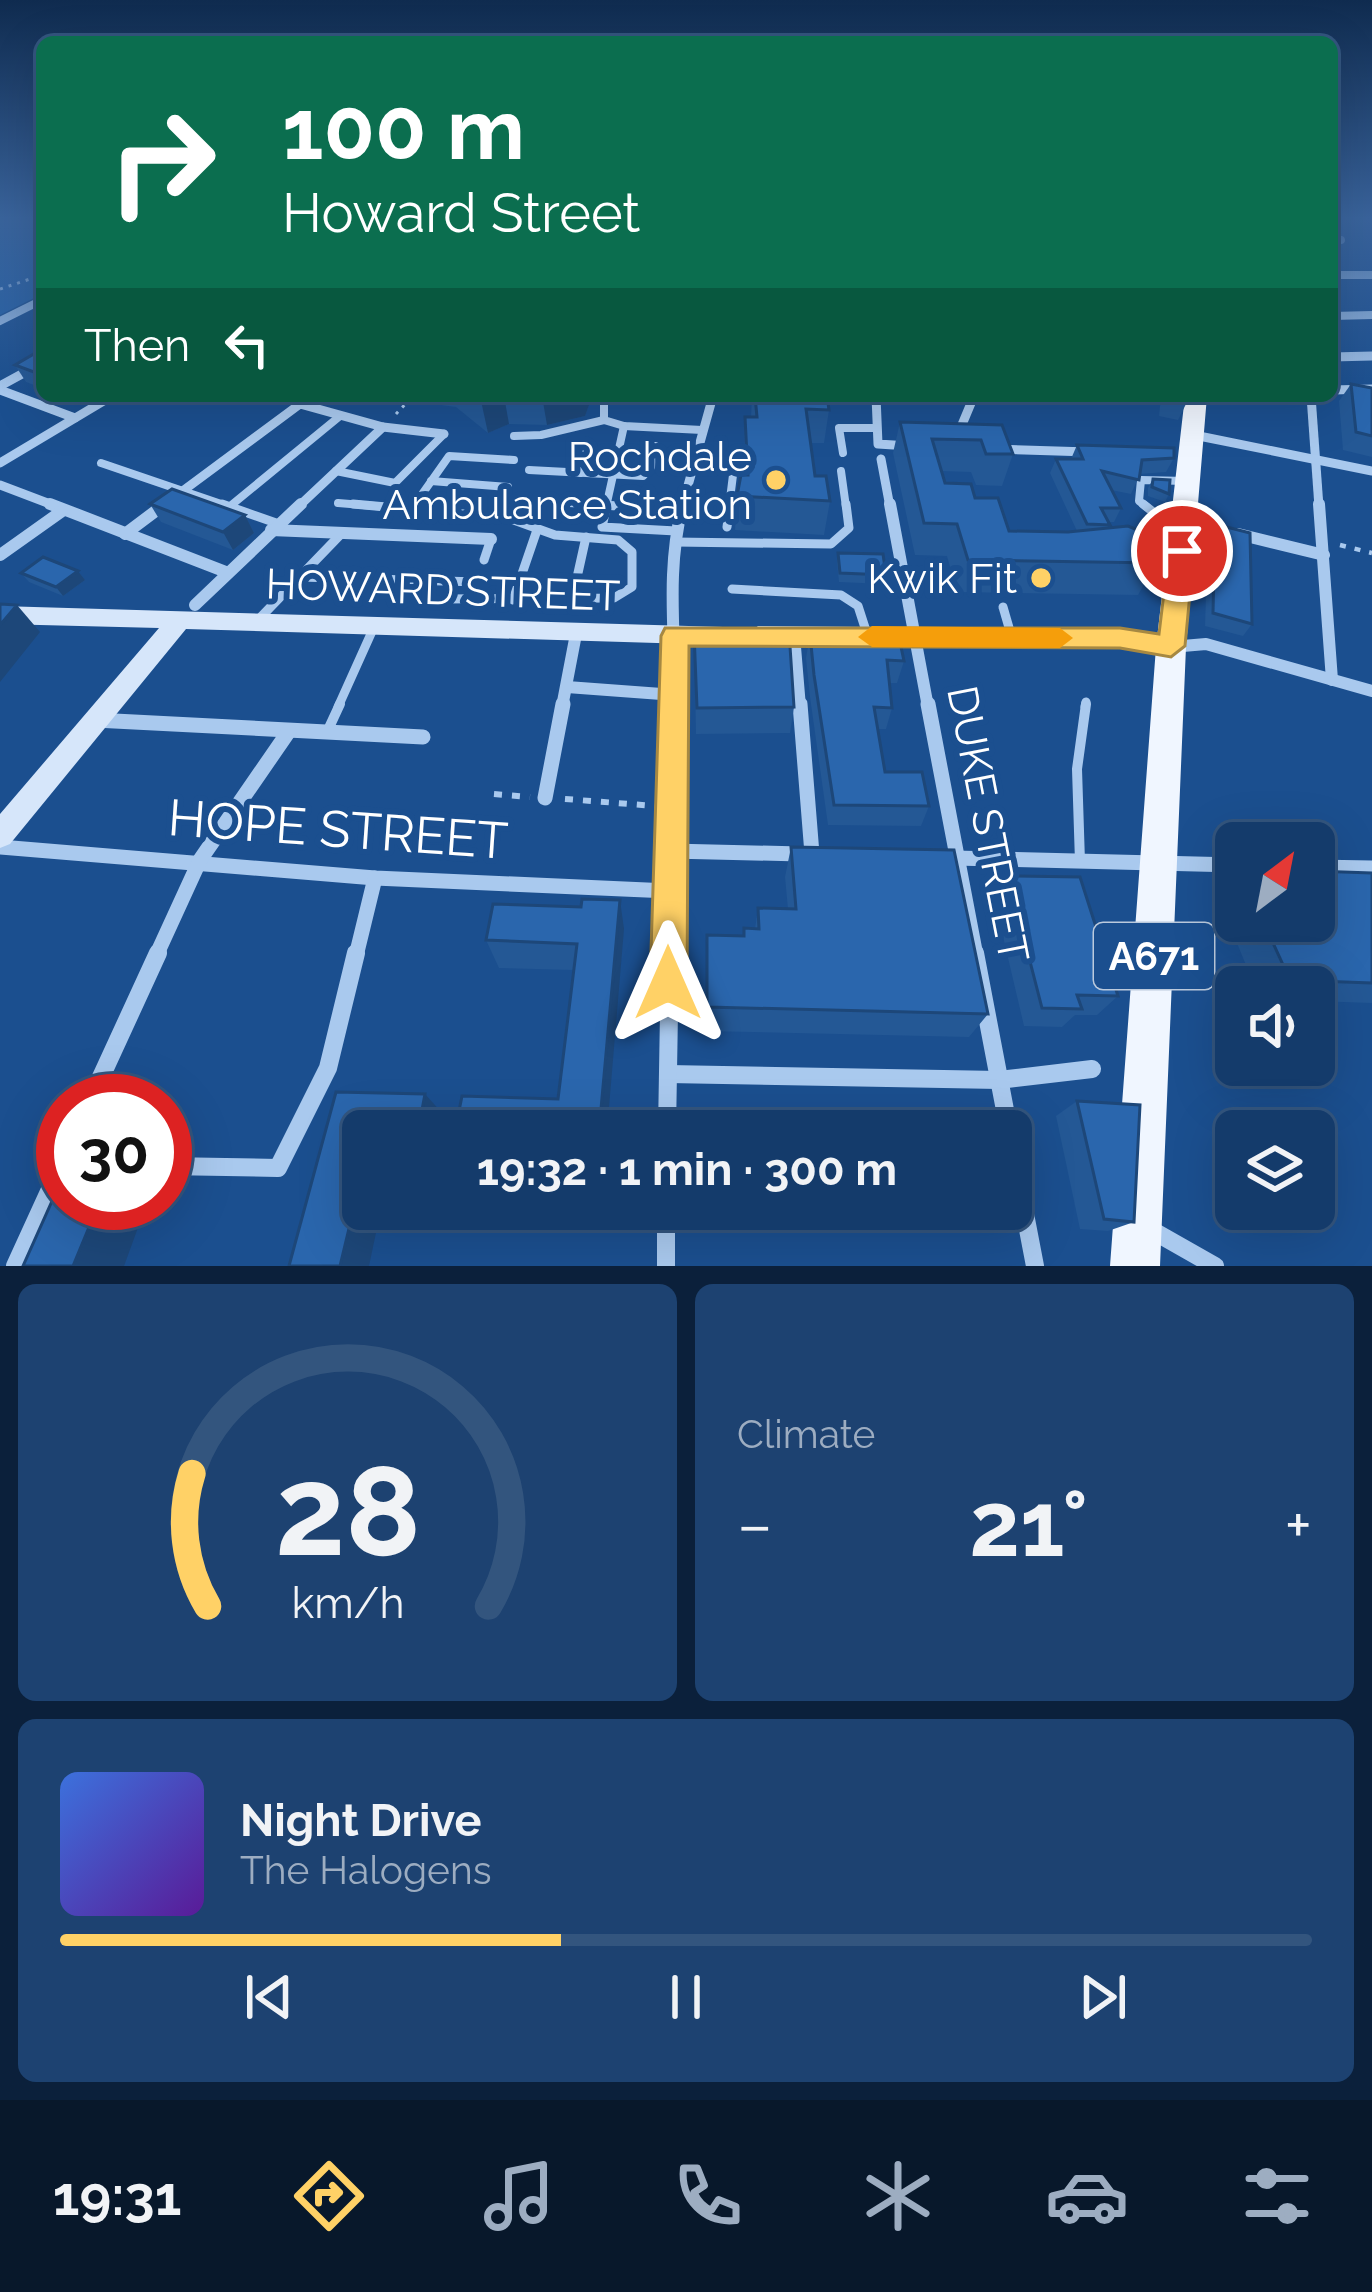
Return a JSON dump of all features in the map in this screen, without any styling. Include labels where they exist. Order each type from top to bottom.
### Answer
[{"type":"main road","name":"A671","points":[[1135,1266],[1189,402]]},
{"type":"street","points":[[0,321],[36,303]]},
{"type":"street","points":[[1338,316],[1372,315]]},
{"type":"street","points":[[1338,358],[1372,356]]},
{"type":"street","points":[[0,388],[36,367]]},
{"type":"street","points":[[0,388],[75,418]]},
{"type":"street","points":[[1338,390],[1372,389]]},
{"type":"street","points":[[0,463],[102,402]]},
{"type":"street","points":[[667,1110],[675,694],[670,605],[676,537],[711,402]]},
{"type":"street","name":"DUKE STREET","points":[[876,402],[879,452],[1005,1110]]},
{"type":"street","points":[[971,402],[952,448],[1096,452]]},
{"type":"street","points":[[1311,402],[1332,680]]},
{"type":"street","points":[[125,534],[300,404],[383,427],[444,434]]},
{"type":"street","points":[[0,835],[94,720],[226,572],[383,427]]},
{"type":"street","points":[[879,452],[915,446]]},
{"type":"street","points":[[1186,456],[1316,459],[1372,471]]},
{"type":"street","points":[[0,485],[226,572]]},
{"type":"street","points":[[0,555],[62,511]]},
{"type":"street","points":[[275,527],[490,539]]},
{"type":"street","points":[[1216,529],[1324,548]]},
{"type":"street","name":"HOWARD STREET","points":[[0,615],[188,613],[255,623],[576,634],[1120,638],[1171,646]]},
{"type":"street","points":[[545,798],[576,634]]},
{"type":"street","points":[[794,635],[812,854]]},
{"type":"street","points":[[1171,646],[1206,644],[1372,691]]},
{"type":"street","points":[[567,688],[675,694]]},
{"type":"street","points":[[94,720],[423,737]]},
{"type":"street","points":[[102,1074],[200,860],[289,731]]},
{"type":"street","name":"HOPE STREET","points":[[0,847],[375,878],[669,891]]},
{"type":"street","points":[[671,851],[833,855]]},
{"type":"street","points":[[938,858],[1215,864]]},
{"type":"street","points":[[1335,867],[1372,868]]},
{"type":"street","points":[[192,1166],[278,1168],[328,1068],[375,878]]},
{"type":"street","points":[[668,1074],[999,1080],[1092,1070]]},
{"type":"street","points":[[15,1266],[36,1220]]},
{"type":"street","points":[[1136,1221],[1215,1266]]},
{"type":"street","points":[[666,1266],[667,1230]]},
{"type":"street","points":[[1028,1230],[1035,1266]]},
{"type":"lane","points":[[602,402],[604,420]]},
{"type":"lane","points":[[230,507],[340,416]]},
{"type":"lane","points":[[514,436],[558,432],[604,420],[625,426],[702,430]]},
{"type":"lane","points":[[600,532],[625,426]]},
{"type":"lane","points":[[843,453],[839,428],[877,428]]},
{"type":"lane","points":[[336,470],[395,483],[444,434]]},
{"type":"lane","points":[[580,473],[588,446]]},
{"type":"lane","points":[[529,470],[647,474],[655,446]]},
{"type":"lane","points":[[412,509],[446,459],[455,454],[514,460]]},
{"type":"lane","points":[[1183,538],[1139,501],[1142,479],[1186,456]]},
{"type":"lane","points":[[727,527],[735,459]]},
{"type":"lane","points":[[101,463],[275,527]]},
{"type":"lane","points":[[338,503],[508,518],[537,530],[586,537],[600,532],[831,544],[849,528],[841,471]]},
{"type":"lane","points":[[431,481],[508,487]]},
{"type":"lane","points":[[684,498],[728,500]]},
{"type":"lane","points":[[519,500],[646,508]]},
{"type":"lane","points":[[513,600],[537,530]]},
{"type":"lane","points":[[444,599],[614,598],[632,586],[629,546],[600,532]]},
{"type":"lane","points":[[255,623],[341,533]]},
{"type":"lane","points":[[572,600],[586,537]]},
{"type":"lane","points":[[1135,550],[1183,538]]},
{"type":"lane","points":[[484,560],[490,539]]},
{"type":"lane","points":[[300,577],[478,582]]},
{"type":"lane","points":[[732,589],[841,595],[858,606],[868,637]]},
{"type":"lane","points":[[1003,607],[1012,638]]},
{"type":"lane","points":[[326,733],[374,627]]},
{"type":"lane","points":[[1080,862],[1076,769],[1086,702]]},
{"type":"path","points":[[0,289],[31,278]]},
{"type":"path","points":[[1324,548],[1372,553]]},
{"type":"path","points":[[494,794],[671,807]]},
{"type":"shaded area","points":[[0,278],[36,278],[36,297],[0,315]]},
{"type":"building","points":[[36,353],[36,373],[15,365]]},
{"type":"building","points":[[1351,384],[1372,388],[1372,436],[1356,432]]},
{"type":"building","points":[[756,402],[828,402],[829,410],[806,409],[815,476],[826,476],[830,501],[737,496],[741,475],[748,475],[745,417],[757,417]]},
{"type":"building","points":[[900,422],[1002,425],[1013,454],[986,454],[981,440],[932,439],[945,483],[971,484],[975,498],[998,498],[1009,531],[1128,526],[1140,531],[1156,563],[968,560],[957,524],[924,523]]},
{"type":"building","points":[[1077,445],[1174,448],[1174,458],[1142,460],[1139,480],[1102,471],[1121,508],[1101,508],[1110,525],[1087,524],[1056,459],[1083,459]]},
{"type":"building","points":[[1153,479],[1170,480],[1169,494],[1152,487]]},
{"type":"building","points":[[172,489],[245,515],[223,532],[150,504]]},
{"type":"building","points":[[1215,524],[1250,533],[1252,624],[1213,613]]},
{"type":"building","points":[[838,553],[883,554],[886,575],[840,573]]},
{"type":"building","points":[[43,557],[78,571],[56,587],[21,573]]},
{"type":"building","points":[[0,604],[17,605],[0,625]]},
{"type":"building","points":[[897,628],[904,661],[887,660],[892,708],[874,707],[885,772],[922,772],[929,806],[834,805],[810,635]]},
{"type":"building","points":[[789,631],[794,707],[697,708],[694,632]]},
{"type":"building","points":[[791,847],[954,850],[988,1014],[707,1007],[707,935],[744,936],[744,928],[759,929],[758,908],[796,909]]},
{"type":"building","points":[[1335,872],[1372,873],[1372,983],[1335,982],[1335,966],[1284,966],[1273,942],[1335,942]]},
{"type":"building","points":[[1008,876],[1080,877],[1118,996],[1077,995],[1082,1009],[1042,1008]]},
{"type":"building","points":[[582,899],[620,900],[601,1110],[459,1110],[462,1096],[558,1099],[577,944],[486,940],[493,904],[581,907]]},
{"type":"building","points":[[336,1092],[425,1094],[422,1110],[342,1110],[342,1230],[349,1230],[340,1266],[289,1266]]},
{"type":"building","points":[[1077,1101],[1140,1105],[1134,1222],[1104,1219]]},
{"type":"building","points":[[39,1230],[88,1230],[73,1266],[23,1266]]},
{"type":"slow traffic","points":[[872,637],[1060,638]]},
{"type":"place","name":"Rochdale Ambulance Station","points":[[776,480]]},
{"type":"place","name":"Kwik Fit","points":[[1041,578]]},
{"type":"route","points":[[668,983],[675,636],[1120,638],[1171,646],[1182,551]]}]
